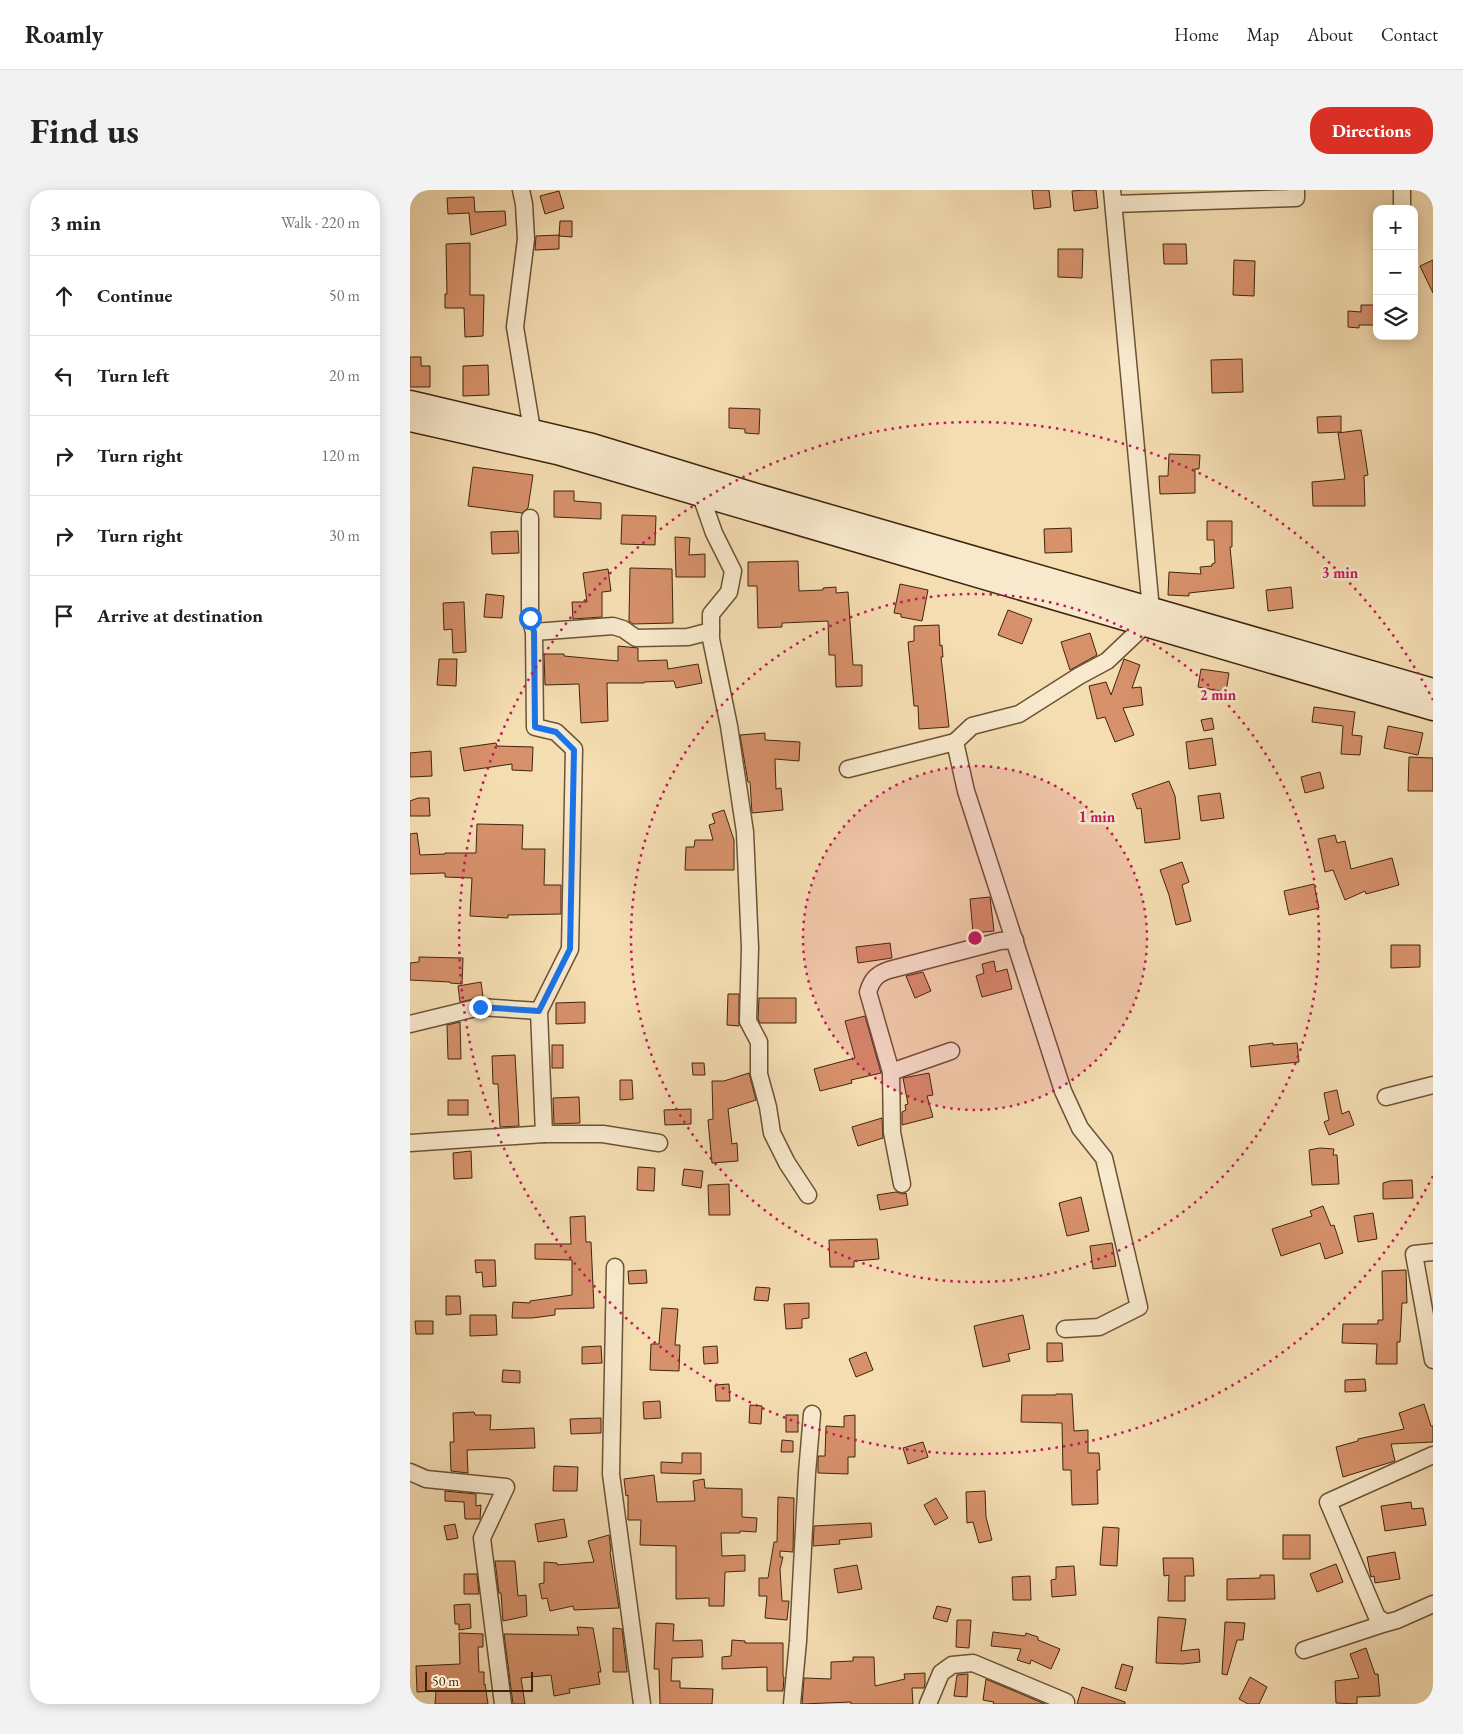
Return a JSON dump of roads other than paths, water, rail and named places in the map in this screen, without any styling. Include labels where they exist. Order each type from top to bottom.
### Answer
[{"type":"street","points":[[521,190],[524,204],[526,239],[515,327],[538,437]]},
{"type":"street","points":[[848,769],[955,742],[972,726],[1018,714],[1078,676],[1107,661],[1148,618],[1128,349],[1113,197],[1296,198],[1296,190]]},
{"type":"street","points":[[1402,190],[1402,205]]},
{"type":"street","points":[[410,402],[538,437],[701,496],[1148,618],[1433,690]]},
{"type":"street","points":[[410,420],[592,444],[1433,709]]},
{"type":"street","points":[[701,496],[714,533],[733,571],[729,592],[711,614],[711,631],[729,726],[744,832],[750,948],[748,1022],[759,1042],[759,1074],[768,1107],[772,1133],[786,1163],[808,1196]]},
{"type":"street","points":[[530,518],[530,618],[534,632],[535,727],[556,732],[574,750],[570,949],[539,1011],[544,1134]]},
{"type":"street","points":[[534,632],[613,626],[636,638],[688,637],[711,631]]},
{"type":"street","points":[[955,742],[966,791],[1063,1091],[1080,1128],[1104,1158],[1139,1307],[1099,1327],[1065,1328]]},
{"type":"street","points":[[902,1184],[892,1132],[891,1072],[868,992],[872,980],[880,973],[889,970],[1000,941],[1014,940]]},
{"type":"street","points":[[410,1024],[480,1007],[539,1011]]},
{"type":"street","points":[[891,1072],[951,1051]]},
{"type":"street","points":[[1386,1097],[1433,1085]]},
{"type":"street","points":[[410,1143],[544,1134],[602,1134],[659,1143]]},
{"type":"street","points":[[1433,1252],[1414,1254],[1433,1360]]},
{"type":"street","points":[[615,1267],[611,1474],[642,1704]]},
{"type":"street","points":[[792,1704],[798,1641],[812,1414]]},
{"type":"street","points":[[1386,1623],[1377,1616],[1328,1502],[1433,1455]]},
{"type":"street","points":[[410,1472],[426,1479],[506,1487],[482,1538],[503,1704]]},
{"type":"street","points":[[1304,1650],[1397,1620],[1433,1604]]},
{"type":"street","points":[[928,1704],[941,1673],[952,1665],[973,1663],[1066,1702]]}]
